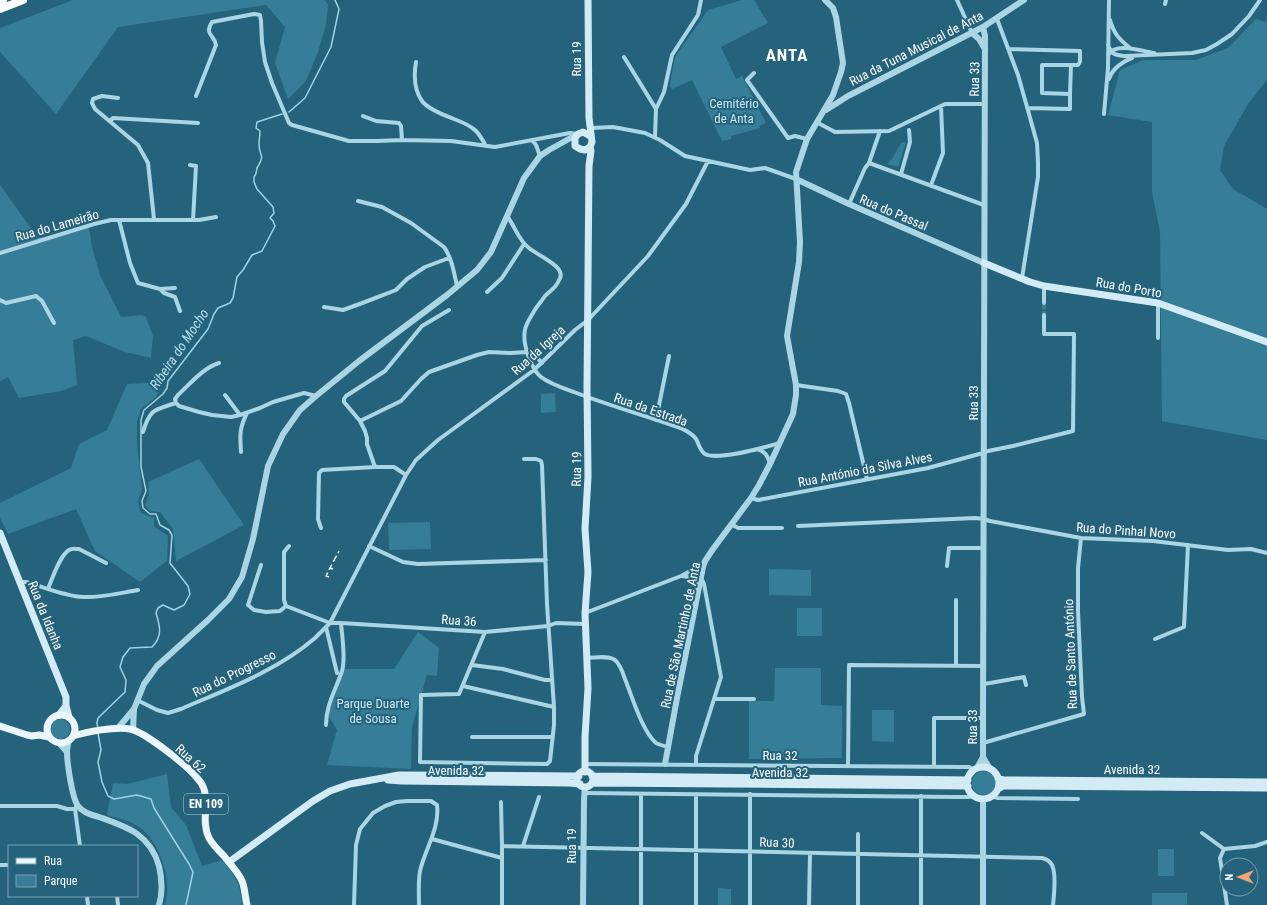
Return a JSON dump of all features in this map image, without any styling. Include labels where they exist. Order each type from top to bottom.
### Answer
[{"type":"highway","points":[[0,9],[23,0]]},
{"type":"main road","name":"Rua 19","points":[[588,0],[590,136]]},
{"type":"main road","points":[[578,134],[586,133],[590,136],[592,142],[590,147],[582,150],[575,146],[574,141],[578,134],[589,118]]},
{"type":"main road","name":"Rua 19","points":[[585,772],[588,688],[585,624],[588,572],[585,529],[588,477],[590,147]]},
{"type":"main road","name":"Rua 19","points":[[582,150],[589,166]]},
{"type":"main road","name":"Rua do Porto","points":[[984,263],[1030,282],[1044,286],[1158,303],[1267,342]]},
{"type":"main road","name":"Rua da Idanha","points":[[0,533],[66,697],[66,706],[69,717]]},
{"type":"main road","points":[[39,735],[46,729],[51,718],[58,715],[66,706]]},
{"type":"main road","points":[[58,715],[69,717],[72,720],[74,727],[71,738]]},
{"type":"main road","points":[[0,726],[27,735],[39,735],[59,743]]},
{"type":"main road","points":[[74,727],[85,733]]},
{"type":"main road","name":"Rua 62","points":[[71,738],[85,733],[128,728],[149,737],[198,778],[204,790],[206,800],[205,826],[209,838],[241,879],[247,905]]},
{"type":"main road","points":[[46,729],[49,738]]},
{"type":"main road","name":"EN 109","points":[[59,743],[71,738]]},
{"type":"main road","points":[[986,767],[990,769],[998,778],[998,789],[992,796],[983,799],[974,796],[971,793],[968,783],[971,773],[976,769],[986,767]]},
{"type":"main road","points":[[585,772],[589,772],[592,780],[590,786],[583,788],[578,780],[579,776],[585,772]]},
{"type":"main road","name":"Avenida 32","points":[[229,862],[313,801],[330,791],[350,784],[399,775],[579,776]]},
{"type":"main road","name":"Avenida 32","points":[[998,778],[1004,780],[1267,782]]},
{"type":"main road","name":"Avenida 32","points":[[380,779],[401,781],[569,783],[583,788]]},
{"type":"main road","name":"Avenida 32","points":[[592,780],[968,783]]},
{"type":"main road","name":"Avenida 32","points":[[998,789],[1003,786],[1267,788]]},
{"type":"street","points":[[655,137],[656,109],[664,92],[672,55],[698,15],[701,0]]},
{"type":"street","name":"Rua de São Martinho de Anta","points":[[666,764],[700,576],[705,561],[751,498],[775,455],[793,414],[796,400],[796,385],[787,336],[798,268],[800,242],[796,172],[807,139],[833,95],[842,68],[842,54],[835,12],[825,0]]},
{"type":"street","points":[[956,0],[972,33]]},
{"type":"street","name":"Rua da Tuna Musical de Anta","points":[[825,110],[846,97],[983,27],[1024,0]]},
{"type":"street","points":[[1104,114],[1107,88],[1109,0]]},
{"type":"street","points":[[1108,45],[1110,51],[1115,55],[1125,56],[1192,53],[1206,50],[1232,34],[1249,16],[1260,0]]},
{"type":"street","points":[[196,96],[216,45],[216,42],[208,28],[212,22],[254,14],[260,15],[262,21],[262,42],[265,62],[288,123],[292,125],[349,141],[402,140],[451,142],[495,147],[570,133],[578,134]]},
{"type":"street","points":[[1109,14],[1112,29],[1119,40],[1130,48]]},
{"type":"street","points":[[996,19],[1018,75],[1036,143],[1038,177],[1022,278]]},
{"type":"street","name":"Rua 33","points":[[983,27],[985,36],[983,757],[990,769]]},
{"type":"street","name":"Rua 33","points":[[972,33],[979,39],[985,49]]},
{"type":"street","points":[[1108,56],[1110,51],[1118,48],[1130,48],[1156,54]]},
{"type":"street","points":[[1008,49],[1080,51],[1080,62],[1078,65],[1042,65],[1042,94],[1070,94]]},
{"type":"street","points":[[1107,88],[1110,74],[1124,61],[1138,56]]},
{"type":"street","points":[[624,57],[656,109]]},
{"type":"street","points":[[416,62],[414,74],[422,100],[433,108],[469,126],[477,132],[486,146]]},
{"type":"street","points":[[1027,108],[1070,109],[1071,65]]},
{"type":"street","points":[[754,73],[747,80],[788,138],[796,136],[807,139]]},
{"type":"street","name":"Rua da Tuna Musical de Anta","points":[[837,86],[839,93],[846,97]]},
{"type":"street","name":"Rua da Tuna Musical de Anta","points":[[833,95],[835,99],[840,101]]},
{"type":"street","points":[[118,98],[102,96],[93,99],[92,103],[95,109],[138,145],[148,163],[154,219]]},
{"type":"street","points":[[818,122],[835,132],[889,131],[941,106],[952,104],[984,104]]},
{"type":"street","points":[[931,185],[943,153],[941,106]]},
{"type":"street","points":[[363,116],[376,121],[399,123],[401,126],[402,140]]},
{"type":"street","points":[[110,121],[113,118],[198,124]]},
{"type":"street","points":[[590,128],[613,127],[645,133],[655,137],[685,156],[750,170],[765,168],[796,179]]},
{"type":"street","points":[[901,174],[910,142],[909,130]]},
{"type":"street","points":[[850,204],[865,168],[869,163],[880,131]]},
{"type":"street","points":[[133,730],[134,708],[144,684],[157,666],[229,599],[242,577],[254,539],[268,466],[283,434],[300,410],[360,361],[447,295],[477,270],[491,252],[524,178],[540,156],[578,134]]},
{"type":"street","points":[[532,140],[536,145],[540,156]]},
{"type":"street","points":[[564,143],[575,146]]},
{"type":"street","name":"Rua da Igreja","points":[[330,623],[406,475],[416,460],[438,440],[534,370],[575,330],[588,320],[648,256],[686,204],[708,162]]},
{"type":"street","points":[[869,163],[984,205]]},
{"type":"street","points":[[190,165],[196,166],[193,220]]},
{"type":"street","name":"Rua do Passal","points":[[796,179],[984,263]]},
{"type":"street","points":[[358,201],[382,207],[411,223],[444,248],[453,265],[457,286]]},
{"type":"street","points":[[507,216],[524,244],[529,249],[549,261],[559,269],[561,273],[557,284],[538,306],[525,330],[528,352],[534,370]]},
{"type":"street","name":"Rua do Lameirão","points":[[0,253],[110,220],[193,220],[216,217]]},
{"type":"street","points":[[119,220],[130,263],[138,283],[160,289],[175,288]]},
{"type":"street","points":[[487,292],[502,278],[524,244]]},
{"type":"street","points":[[324,307],[343,310],[396,290],[407,279],[425,267],[449,258]]},
{"type":"street","points":[[1044,286],[1044,304]]},
{"type":"street","points":[[160,289],[164,293],[175,297],[180,311]]},
{"type":"street","points":[[0,300],[6,303],[36,296],[42,301],[54,323]]},
{"type":"street","points":[[1158,303],[1158,338]]},
{"type":"street","points":[[375,467],[367,444],[365,431],[360,421],[344,402],[344,399],[346,396],[385,371],[422,326],[450,310]]},
{"type":"street","name":"Rua António da Silva Alves","points":[[751,498],[758,500],[928,468],[988,451],[1073,431],[1074,334],[1044,334],[1044,315]]},
{"type":"street","points":[[360,421],[401,401],[421,379],[432,371],[490,352],[533,353],[542,363]]},
{"type":"street","points":[[656,420],[669,356]]},
{"type":"street","points":[[176,403],[175,399],[204,370],[219,363]]},
{"type":"street","name":"Rua da Estrada","points":[[534,370],[547,381],[588,398],[656,420],[690,433],[695,437],[703,453],[708,455],[715,456],[734,454],[780,443]]},
{"type":"street","points":[[796,385],[838,391],[846,394],[867,479]]},
{"type":"street","points":[[176,403],[179,406],[212,415],[231,417],[304,393],[316,396]]},
{"type":"street","points":[[225,395],[240,415]]},
{"type":"street","points":[[143,432],[146,422],[153,411],[176,403]]},
{"type":"street","points":[[241,452],[241,424],[247,413]]},
{"type":"street","points":[[756,449],[762,450],[766,454],[770,464]]},
{"type":"street","points":[[766,454],[775,455]]},
{"type":"street","points":[[472,737],[553,737],[554,707],[548,626],[542,465],[541,461],[536,459],[524,459]]},
{"type":"street","points":[[321,528],[318,519],[319,473],[322,470],[394,467],[406,475]]},
{"type":"street","points":[[798,526],[959,518],[984,519]]},
{"type":"street","name":"Rua do Pinhal Novo","points":[[984,519],[990,522],[1081,538],[1153,541],[1228,550],[1251,549],[1267,553]]},
{"type":"street","points":[[731,524],[738,528],[782,528]]},
{"type":"street","name":"Rua de Santo António","points":[[983,743],[1084,714],[1078,611],[1078,568],[1081,538]]},
{"type":"street","points":[[1155,639],[1184,627],[1188,545]]},
{"type":"street","points":[[286,606],[284,600],[284,552],[290,546]]},
{"type":"street","points":[[369,546],[403,562],[418,564],[546,560]]},
{"type":"street","points":[[48,589],[63,556],[68,550],[74,548],[79,549],[106,563]]},
{"type":"street","points":[[947,566],[949,548],[983,548]]},
{"type":"street","points":[[586,613],[681,576],[698,567],[705,561]]},
{"type":"street","points":[[261,565],[248,605],[254,610],[266,612],[280,611],[286,606]]},
{"type":"street","points":[[681,576],[687,576],[694,581],[697,593]]},
{"type":"street","points":[[696,764],[696,756],[720,678],[704,584],[700,576]]},
{"type":"street","points":[[20,582],[26,582],[73,596],[82,597],[94,597],[138,590]]},
{"type":"street","points":[[956,600],[956,666]]},
{"type":"street","points":[[286,606],[330,623]]},
{"type":"street","name":"Rua do Progresso","points":[[137,700],[157,710],[168,713],[181,709],[258,675],[287,658],[314,638],[330,623]]},
{"type":"street","name":"Rua 36","points":[[330,623],[485,632],[556,624],[585,624]]},
{"type":"street","points":[[326,725],[326,717],[332,694],[342,669],[343,656],[341,623]]},
{"type":"street","points":[[326,627],[337,673]]},
{"type":"street","points":[[485,632],[463,686],[554,707]]},
{"type":"street","points":[[587,658],[608,658],[614,659],[618,663],[643,724],[651,737],[659,744],[668,747]]},
{"type":"street","points":[[472,665],[503,669],[545,680],[551,680]]},
{"type":"street","points":[[848,766],[848,665],[983,666]]},
{"type":"street","points":[[983,684],[1024,677],[1026,685]]},
{"type":"street","name":"Avenida 32","points":[[463,686],[459,694],[421,695],[420,762],[547,764],[550,761],[553,737]]},
{"type":"street","points":[[714,699],[754,699]]},
{"type":"street","points":[[114,729],[134,708]]},
{"type":"street","points":[[934,766],[934,718],[983,718]]},
{"type":"street","points":[[71,738],[67,752],[76,807],[80,845]]},
{"type":"street","points":[[59,743],[67,752]]},
{"type":"street","name":"Rua 33","points":[[976,769],[983,757]]},
{"type":"street","name":"Rua 32","points":[[585,764],[934,766],[968,767],[976,769]]},
{"type":"street","points":[[583,788],[641,794],[974,796]]},
{"type":"street","name":"Rua 19","points":[[583,788],[583,905]]},
{"type":"street","points":[[641,794],[641,905]]},
{"type":"street","points":[[696,794],[696,905]]},
{"type":"street","points":[[750,794],[750,905]]},
{"type":"street","points":[[921,796],[921,905]]},
{"type":"street","points":[[992,796],[997,798],[1078,799]]},
{"type":"street","points":[[523,846],[539,797]]},
{"type":"street","points":[[983,799],[983,905]]},
{"type":"street","points":[[354,905],[356,845],[360,829],[373,814],[385,806],[396,802],[431,801],[437,804],[438,811],[432,839],[420,870],[419,905]]},
{"type":"street","points":[[501,802],[502,905]]},
{"type":"street","points":[[0,806],[57,806],[67,809],[76,807],[90,814],[128,827],[141,835],[149,844],[154,854],[161,876],[162,888],[159,905]]},
{"type":"street","points":[[1202,833],[1224,849],[1254,846],[1267,842]]},
{"type":"street","points":[[858,834],[858,905]]},
{"type":"street","points":[[432,839],[502,858]]},
{"type":"street","name":"Rua 30","points":[[502,846],[1042,858],[1049,861],[1054,871],[1054,905]]},
{"type":"street","points":[[1224,849],[1220,858],[1227,905]]},
{"type":"street","points":[[809,905],[810,853]]},
{"type":"green space","points":[[73,0],[325,0],[328,5],[326,25],[318,52],[306,81],[288,99],[275,63],[285,27],[266,5],[118,27],[56,114],[0,52],[0,28]]},
{"type":"green space","name":"Cemitério de Anta","points":[[742,0],[754,0],[768,23],[721,47],[736,79],[742,76],[766,123],[759,126],[760,128],[731,136],[731,139],[722,141],[692,80],[672,89],[670,86],[674,61],[677,54],[708,10]]},
{"type":"green space","points":[[1256,19],[1267,22],[1267,80],[1248,104],[1224,146],[1220,170],[1233,189],[1267,209],[1267,440],[1162,421],[1160,232],[1152,192],[1152,122],[1108,115],[1120,70],[1143,60],[1196,60],[1228,48]]},
{"type":"green space","points":[[906,142],[898,167],[887,164],[892,159],[901,143]]},
{"type":"green space","points":[[0,185],[38,238],[89,227],[92,247],[100,275],[121,317],[142,315],[146,317],[153,336],[151,358],[125,352],[86,336],[73,340],[77,385],[61,391],[19,398],[8,377],[0,381]]},
{"type":"green space","points":[[164,382],[156,397],[141,409],[137,422],[137,444],[142,490],[138,501],[141,513],[154,518],[154,526],[168,536],[167,561],[140,582],[95,551],[76,509],[8,534],[0,518],[0,503],[71,468],[79,444],[107,430],[127,384]]},
{"type":"green space","points":[[555,393],[556,412],[541,413],[541,394]]},
{"type":"green space","points":[[199,459],[244,525],[176,561],[173,529],[160,512],[150,511],[145,505],[149,495],[148,482]]},
{"type":"green space","points":[[430,522],[431,549],[389,550],[388,523]]},
{"type":"green space","points":[[769,569],[811,570],[811,596],[769,595]]},
{"type":"green space","points":[[797,608],[822,608],[822,636],[797,636]]},
{"type":"green space","name":"Parque Duarte de Sousa","points":[[418,632],[439,648],[437,676],[427,675],[412,727],[411,769],[327,765],[337,730],[328,715],[344,669],[394,669]]},
{"type":"green space","points":[[775,668],[821,668],[821,705],[842,706],[842,758],[749,759],[749,701],[774,701]]},
{"type":"green space","points":[[872,710],[894,710],[894,742],[872,741]]},
{"type":"green space","points":[[60,719],[67,722],[70,729],[67,736],[60,739],[53,736],[50,729],[53,722]]},
{"type":"green space","points":[[984,771],[992,775],[996,783],[992,791],[984,795],[976,791],[972,783],[976,775]]},
{"type":"green space","points":[[167,774],[171,807],[186,825],[202,866],[222,860],[230,870],[239,886],[242,905],[165,905],[167,883],[165,871],[162,859],[151,838],[143,830],[131,822],[107,815],[113,783],[127,784]]},
{"type":"green space","points":[[1158,849],[1174,849],[1174,876],[1158,876]]},
{"type":"green space","points":[[718,888],[731,889],[731,905],[718,905]]},
{"type":"green space","points":[[1152,893],[1187,893],[1187,905],[1152,905]]},
{"type":"waterway","name":"Ribeira do Mocho","points":[[289,112],[305,98],[331,47],[339,9],[335,0]]},
{"type":"waterway","name":"Ribeira do Mocho","points":[[98,729],[98,718],[125,692],[126,680],[120,667],[123,657],[130,648],[152,647],[158,639],[160,631],[156,613],[158,608],[163,605],[174,610],[184,605],[190,594],[188,586],[170,563],[172,535],[169,530],[160,525],[156,514],[150,514],[143,508],[142,501],[146,491],[141,467],[141,420],[144,410],[163,394],[167,388],[168,381],[208,329],[218,308],[230,303],[233,298],[237,277],[252,255],[262,251],[275,226],[270,218],[274,213],[273,207],[257,189],[254,182],[254,177],[262,158],[259,148],[260,131],[256,128],[257,122],[282,114]]},
{"type":"waterway","name":"Ribeira do Mocho","points":[[98,733],[101,750],[98,762],[102,782],[108,796],[114,799],[137,795],[151,799],[154,808],[189,864],[193,872],[186,905]]},
{"type":"tunnel","points":[[1044,303],[1044,315]]},
{"type":"railway","points":[[333,569],[330,568],[339,551]]},
{"type":"railway","points":[[329,577],[326,576],[330,568]]},
{"type":"district","name":"ANTA","points":[[787,55]]}]
